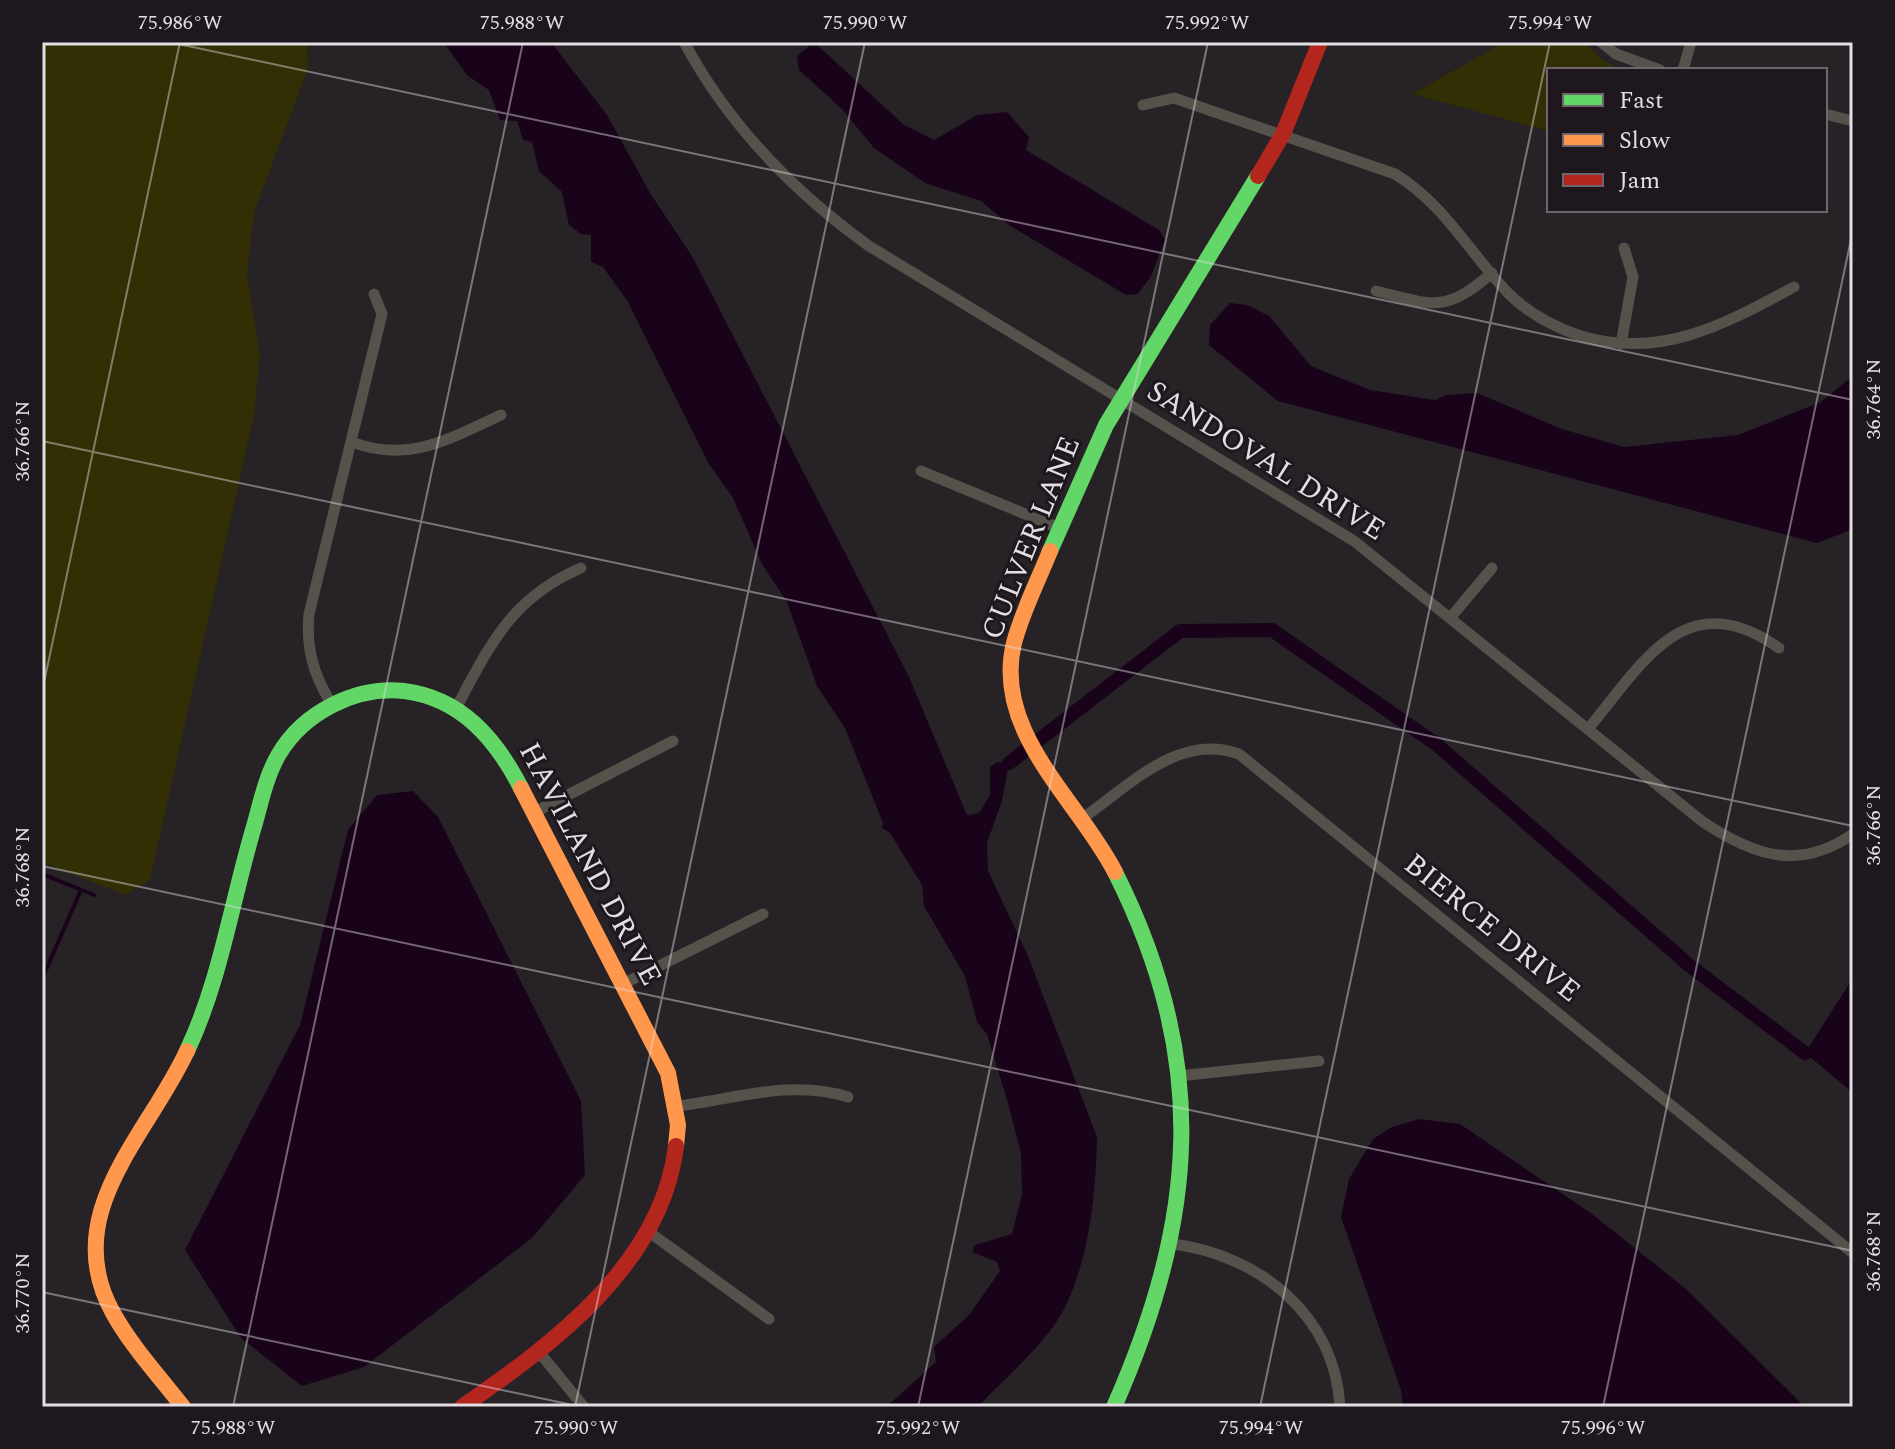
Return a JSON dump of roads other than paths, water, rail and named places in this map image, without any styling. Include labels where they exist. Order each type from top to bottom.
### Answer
[{"type":"street","name":"SANDOVAL DRIVE","points":[[684,42],[744,131],[798,189],[837,223],[869,246],[1331,526],[1451,617],[1703,822],[1747,849],[1768,854],[1799,855],[1827,848],[1853,834]]},
{"type":"street","name":"CULVER LANE","points":[[1114,1407],[1153,1318],[1173,1244],[1182,1166],[1179,1076],[1172,1031],[1150,949],[1120,880],[1083,818],[1024,737],[1011,683],[1014,644],[1059,528],[1122,398],[1283,134],[1320,42]]},
{"type":"street","points":[[1601,42],[1624,58],[1654,68]]},
{"type":"street","points":[[1684,68],[1691,42]]},
{"type":"street","points":[[1143,105],[1174,98],[1382,169],[1414,186],[1455,226],[1492,273],[1525,307],[1549,323],[1594,340],[1654,344],[1699,334],[1794,287]]},
{"type":"street","points":[[1827,114],[1853,121]]},
{"type":"street","points":[[1621,344],[1633,277],[1632,265],[1624,248]]},
{"type":"street","points":[[1376,291],[1425,303],[1446,303],[1465,296],[1492,273]]},
{"type":"street","points":[[331,703],[313,668],[307,636],[314,593],[382,314],[374,294]]},
{"type":"street","points":[[352,442],[382,451],[417,450],[501,415]]},
{"type":"street","points":[[921,471],[1059,528]]},
{"type":"street","points":[[456,708],[489,646],[512,613],[540,589],[581,568]]},
{"type":"street","points":[[1451,617],[1492,568]]},
{"type":"street","points":[[1588,729],[1655,648],[1689,626],[1733,625],[1762,636],[1779,648]]},
{"type":"street","name":"HAVILAND DRIVE","points":[[176,1405],[104,1296],[93,1255],[96,1223],[130,1155],[175,1079],[202,1018],[218,973],[278,755],[300,725],[331,703],[357,696],[406,692],[439,699],[456,708],[495,744],[668,1073],[678,1106],[677,1164],[661,1210],[649,1232],[611,1279],[539,1352],[462,1407]]},
{"type":"street","points":[[533,813],[673,741]]},
{"type":"street","name":"BIERCE DRIVE","points":[[1083,818],[1176,754],[1206,746],[1239,754],[1853,1253]]},
{"type":"street","points":[[623,984],[763,914]]},
{"type":"street","points":[[1179,1076],[1319,1061]]},
{"type":"street","points":[[678,1106],[792,1089],[830,1091],[848,1097]]},
{"type":"street","points":[[649,1232],[769,1319]]},
{"type":"street","points":[[1173,1244],[1235,1259],[1273,1281],[1289,1295],[1307,1316],[1327,1352],[1340,1407]]},
{"type":"street","points":[[539,1352],[584,1407]]},
{"type":"waterway","points":[[1009,763],[1180,631],[1272,630],[1436,744],[1690,966],[1805,1053]]},
{"type":"waterway","points":[[42,874],[94,895]]},
{"type":"waterway","points":[[42,979],[81,890]]}]
